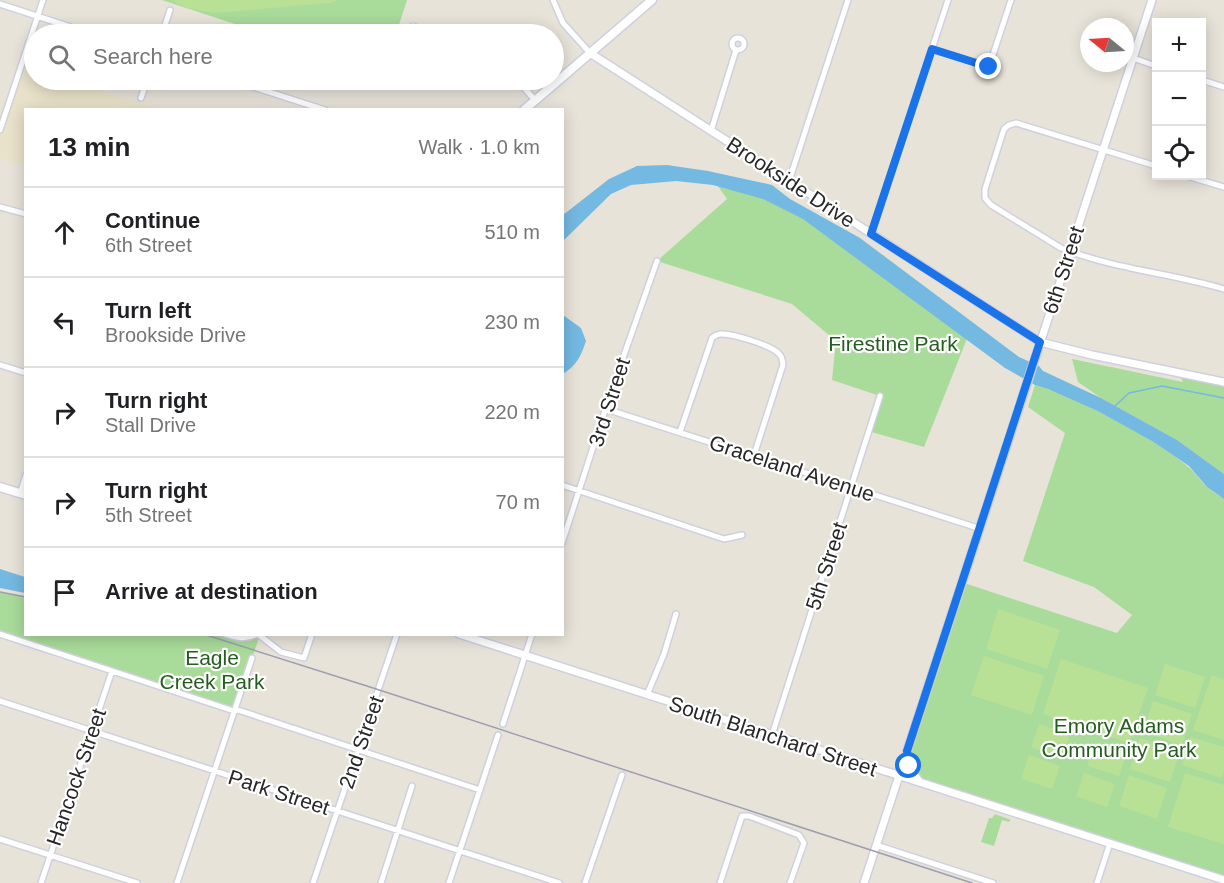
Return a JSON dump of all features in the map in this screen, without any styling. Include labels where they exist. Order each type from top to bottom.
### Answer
[{"type":"main road","points":[[564,75],[652,0]]},
{"type":"main road","points":[[526,108],[547,90]]},
{"type":"main road","points":[[0,487],[23,494]]},
{"type":"street","points":[[34,24],[43,0]]},
{"type":"street","name":"Brookside Drive","points":[[553,0],[564,24]]},
{"type":"street","points":[[789,181],[848,0]]},
{"type":"street","points":[[871,234],[948,0]]},
{"type":"street","points":[[932,49],[989,67],[1011,0]]},
{"type":"street","name":"6th Street","points":[[1134,55],[1152,0]]},
{"type":"street","points":[[0,4],[61,24]]},
{"type":"street","points":[[165,24],[170,10]]},
{"type":"street","name":"Brookside Drive","points":[[564,24],[590,53],[1040,342],[1123,362],[1224,382]]},
{"type":"street","points":[[711,131],[736,50]]},
{"type":"street","points":[[0,130],[24,56]]},
{"type":"street","points":[[1134,58],[1152,65]]},
{"type":"street","name":"6th Street","points":[[864,883],[1128,72]]},
{"type":"street","points":[[1206,81],[1224,87]]},
{"type":"street","points":[[141,98],[144,90]]},
{"type":"street","points":[[263,90],[319,108]]},
{"type":"street","points":[[526,90],[535,100]]},
{"type":"street","points":[[1152,165],[1029,125],[1011,124],[1004,132],[985,189],[985,198],[991,205],[1069,252],[1119,267],[1184,278],[1224,289]]},
{"type":"street","points":[[1200,180],[1224,187]]},
{"type":"street","points":[[0,207],[24,213]]},
{"type":"street","name":"3rd Street","points":[[564,537],[657,261]]},
{"type":"street","points":[[680,432],[709,342],[714,336],[720,334],[735,336],[775,350],[782,358],[779,378],[754,455]]},
{"type":"street","points":[[0,365],[24,372]]},
{"type":"street","name":"5th Street","points":[[772,735],[880,396]]},
{"type":"street","name":"Graceland Avenue","points":[[606,409],[978,528]]},
{"type":"street","points":[[564,486],[724,539],[742,536]]},
{"type":"street","points":[[647,695],[664,654],[676,614]]},
{"type":"street","points":[[0,634],[480,790]]},
{"type":"street","points":[[231,636],[249,639],[254,636]]},
{"type":"street","points":[[260,636],[281,652],[304,658],[311,636]]},
{"type":"street","name":"2nd Street","points":[[313,883],[396,636]]},
{"type":"street","name":"South Blanchard Street","points":[[465,636],[1224,880]]},
{"type":"street","points":[[503,724],[531,636]]},
{"type":"street","points":[[177,883],[252,658]]},
{"type":"street","name":"Hancock Street","points":[[41,883],[112,671]]},
{"type":"street","name":"Park Street","points":[[0,701],[559,883]]},
{"type":"street","points":[[449,883],[498,735]]},
{"type":"street","points":[[907,751],[910,769],[921,783]]},
{"type":"street","points":[[585,883],[622,775]]},
{"type":"street","points":[[381,883],[412,786]]},
{"type":"street","points":[[720,883],[742,816],[749,816],[799,835],[804,843],[790,883]]},
{"type":"street","points":[[0,839],[136,883]]},
{"type":"street","points":[[1097,883],[1110,843]]},
{"type":"street","points":[[876,845],[993,883]]},
{"type":"shaded area","points":[[22,65],[24,66],[24,90],[98,90],[156,108],[24,108],[24,166],[0,158],[0,129]]},
{"type":"green space","points":[[162,0],[407,0],[399,24],[235,24]]},
{"type":"green space","points":[[171,0],[338,0],[330,3],[214,13],[187,8]]},
{"type":"green space","name":"Firestine Park","points":[[713,179],[775,196],[970,331],[924,447],[868,431],[880,396],[832,380],[836,341],[792,304],[657,261],[727,199]]},
{"type":"green space","points":[[1072,359],[1183,382],[1178,373],[1224,382],[1224,474],[1177,440],[1101,398],[1078,382]]},
{"type":"green space","name":"Emory Adams Community Park","points":[[1035,385],[1074,399],[1133,429],[1186,465],[1207,487],[1224,499],[1224,880],[899,776],[961,582],[1117,633],[1132,615],[1094,587],[1023,561],[1065,433],[1028,407]]},
{"type":"green space","name":"Eagle Creek Park","points":[[0,592],[24,597],[24,636],[260,636],[234,711],[0,634]]},
{"type":"green space","points":[[998,609],[1060,630],[1047,669],[986,649]]},
{"type":"green space","points":[[984,656],[1044,676],[1032,715],[971,695]]},
{"type":"green space","points":[[1061,659],[1148,688],[1129,743],[1043,714]]},
{"type":"green space","points":[[1165,664],[1205,677],[1195,708],[1155,695]]},
{"type":"green space","points":[[1212,675],[1224,680],[1224,740],[1193,730]]},
{"type":"green space","points":[[1153,701],[1192,714],[1182,745],[1143,732]]},
{"type":"green space","points":[[1039,724],[1070,734],[1062,758],[1031,747]]},
{"type":"green space","points":[[1191,737],[1224,747],[1222,778],[1182,765]]},
{"type":"green space","points":[[1140,738],[1180,751],[1170,782],[1130,769]]},
{"type":"green space","points":[[1095,742],[1127,752],[1119,776],[1087,766]]},
{"type":"green space","points":[[1029,755],[1060,766],[1052,789],[1021,779]]},
{"type":"green space","points":[[1084,773],[1115,784],[1107,807],[1076,796]]},
{"type":"green space","points":[[1185,773],[1224,785],[1224,844],[1168,827]]},
{"type":"green space","points":[[1129,775],[1167,788],[1157,819],[1119,806]]},
{"type":"green space","points":[[995,814],[1011,820],[1009,822],[1002,820],[994,846],[981,842],[989,818]]},
{"type":"water","points":[[667,165],[772,185],[790,199],[860,238],[1019,357],[1101,398],[1177,440],[1224,474],[1224,499],[1207,487],[1189,466],[1152,441],[1098,411],[1035,385],[1005,368],[803,219],[763,199],[713,185],[676,181],[631,185],[611,194],[564,240],[564,214],[609,179],[637,166]]},
{"type":"water","points":[[564,316],[581,328],[586,341],[578,360],[564,373]]},
{"type":"water","points":[[0,569],[24,577],[24,593],[0,588]]},
{"type":"waterway","points":[[1115,406],[1129,393],[1162,386],[1224,398]]},
{"type":"railway","points":[[0,592],[24,597]]},
{"type":"railway","points":[[209,636],[972,883]]},
{"type":"route","points":[[909,766],[907,751],[1040,342],[871,234],[932,49],[989,67]]}]
